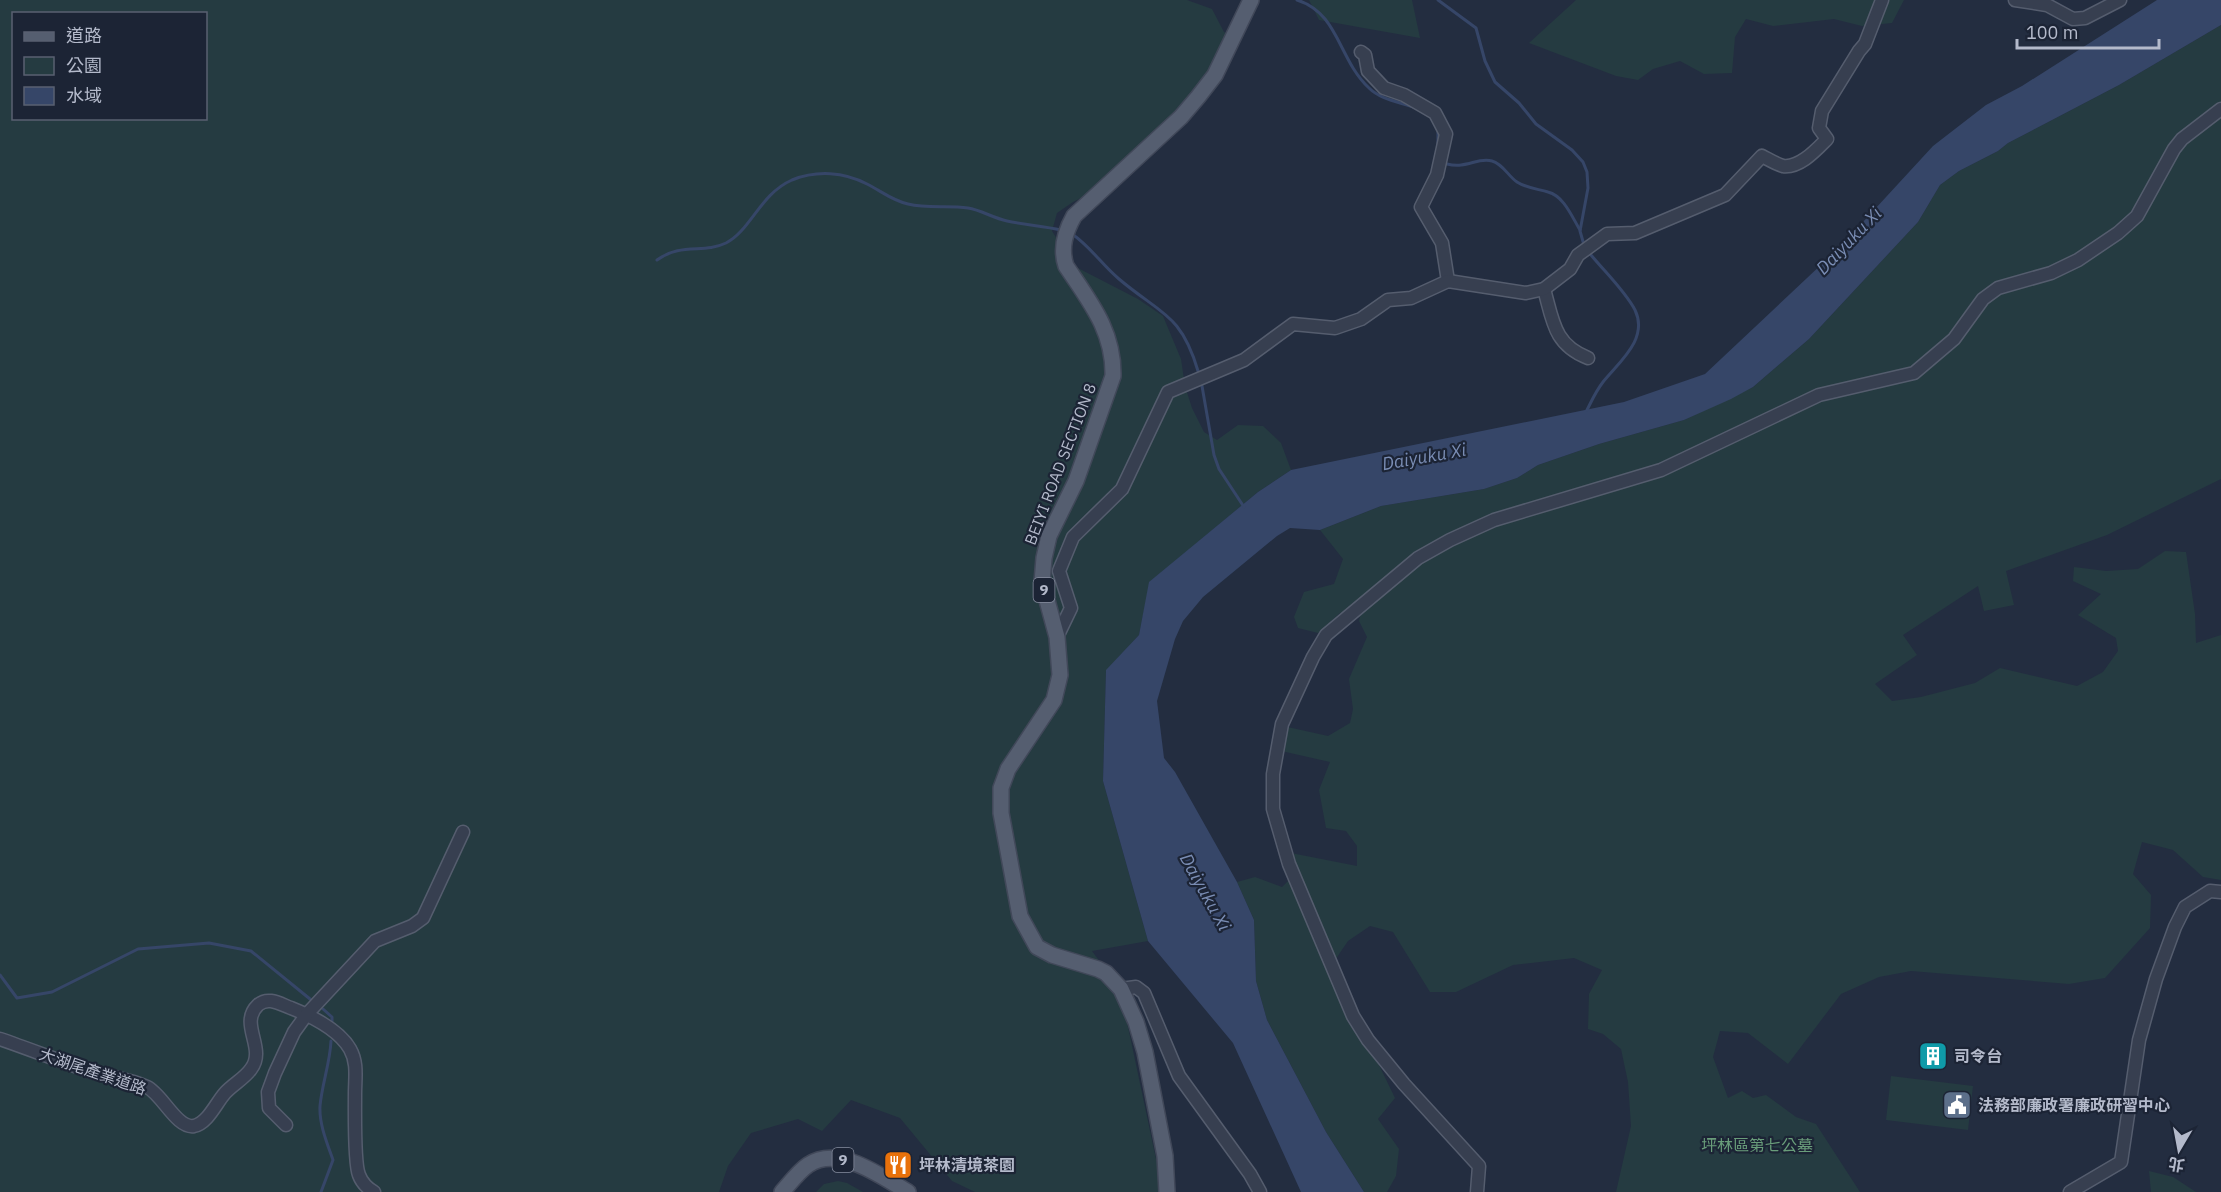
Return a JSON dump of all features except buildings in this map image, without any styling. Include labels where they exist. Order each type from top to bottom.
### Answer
[{"type":"main road","name":"BEIYI ROAD SECTION 8","points":[[1167,1192],[1165,1156],[1145,1052],[1136,1022],[1122,989],[1106,973],[1052,955],[1037,947],[1020,916],[1001,813],[1001,788],[1008,769],[1054,700],[1060,675],[1056,637],[1042,582],[1044,558],[1049,536],[1076,481],[1113,376],[1112,352],[1105,327],[1066,266],[1063,255],[1068,227],[1074,216],[1181,117],[1198,97],[1215,75],[1251,0]]},
{"type":"main road","name":"9","points":[[782,1192],[809,1164],[825,1158],[845,1160],[865,1168],[908,1192]]},
{"type":"street","points":[[1056,637],[1071,608],[1059,571],[1073,537],[1122,489],[1168,392],[1244,360],[1293,324],[1335,328],[1361,319],[1388,300],[1411,298],[1448,280],[1526,293],[1544,289],[1570,269],[1578,255],[1607,234],[1635,233],[1725,195],[1762,156],[1782,166],[1791,166],[1809,156],[1827,139],[1819,128],[1822,111],[1865,44],[1882,0]]},
{"type":"street","points":[[2015,0],[2047,5],[2073,19],[2085,18],[2120,0]]},
{"type":"street","points":[[1361,52],[1365,55],[1368,71],[1384,88],[1404,95],[1435,113],[1446,134],[1437,175],[1421,207],[1442,243],[1448,280]]},
{"type":"street","points":[[1477,1192],[1479,1166],[1404,1084],[1368,1040],[1353,1017],[1289,864],[1273,809],[1273,774],[1282,724],[1313,657],[1326,635],[1418,558],[1485,524],[1660,470],[1819,395],[1914,373],[1954,339],[1983,299],[1998,288],[2051,273],[2069,265],[2118,233],[2137,216],[2174,149],[2182,139],[2221,109]]},
{"type":"street","points":[[1544,289],[1557,334],[1573,352],[1588,358]]},
{"type":"street","points":[[286,1125],[269,1108],[268,1092],[294,1032],[307,1014],[375,941],[412,926],[423,918],[463,832]]},
{"type":"street","points":[[2070,1192],[2121,1162],[2139,1040],[2156,979],[2175,927],[2185,907],[2210,891],[2221,892]]},
{"type":"street","points":[[1122,989],[1136,987],[1144,993],[1179,1076],[1250,1174],[1260,1192]]},
{"type":"street","name":"大湖尾產業道路","points":[[0,1039],[85,1070],[147,1087],[181,1122],[187,1126],[195,1126],[202,1123],[226,1092],[245,1078],[255,1064],[257,1052],[249,1020],[258,1006],[270,1000],[307,1014],[342,1038],[353,1057],[356,1065],[355,1115],[358,1174],[367,1188],[374,1192]]},
{"type":"green space","points":[[0,0],[1187,0],[1212,9],[1224,32],[1240,42],[1233,57],[1176,109],[1169,137],[1106,185],[1057,213],[1052,231],[1074,266],[1138,299],[1163,316],[1181,359],[1185,386],[1192,408],[1204,432],[1217,440],[1238,425],[1263,426],[1281,443],[1291,470],[1258,492],[1150,582],[1139,635],[1106,671],[1103,781],[1148,941],[1092,951],[1120,989],[1163,1192],[975,1192],[952,1181],[900,1118],[851,1100],[822,1131],[798,1119],[751,1133],[728,1166],[719,1192],[0,1192]]},
{"type":"green space","points":[[1309,0],[1412,0],[1420,38],[1319,20]]},
{"type":"green space","points":[[1576,0],[1904,0],[1892,23],[1862,26],[1834,19],[1773,26],[1746,19],[1735,37],[1732,73],[1704,74],[1680,61],[1653,69],[1638,80],[1616,76],[1529,43]]},
{"type":"green space","name":"坪林區第七公墓","points":[[2221,25],[2221,479],[2107,535],[2006,571],[2014,605],[1984,611],[1978,586],[1903,635],[1917,655],[1875,684],[1892,701],[1921,697],[1975,683],[2000,668],[2077,686],[2103,672],[2118,651],[2116,638],[2078,615],[2101,594],[2073,581],[2074,567],[2106,571],[2138,569],[2165,551],[2186,552],[2195,614],[2196,643],[2221,635],[2221,880],[2203,877],[2173,850],[2142,842],[2133,874],[2151,895],[2150,928],[2105,978],[2069,984],[1911,971],[1879,977],[1841,994],[1788,1064],[1748,1033],[1720,1031],[1713,1057],[1728,1098],[1742,1091],[1753,1098],[1766,1095],[1796,1117],[1816,1124],[1860,1192],[1616,1192],[1631,1126],[1628,1082],[1621,1049],[1603,1034],[1588,1029],[1589,994],[1602,970],[1574,958],[1513,965],[1456,992],[1430,992],[1393,932],[1370,926],[1348,941],[1331,966],[1395,1098],[1378,1119],[1399,1149],[1396,1176],[1387,1192],[1364,1192],[1326,1132],[1267,1020],[1256,981],[1254,920],[1237,882],[1255,877],[1282,887],[1294,875],[1291,853],[1357,866],[1357,846],[1346,831],[1326,828],[1319,790],[1330,762],[1277,750],[1283,726],[1328,736],[1350,723],[1353,709],[1349,679],[1367,637],[1359,621],[1362,608],[1340,613],[1318,633],[1298,628],[1294,617],[1304,592],[1334,584],[1343,559],[1320,530],[1381,506],[1484,489],[1517,478],[1538,465],[1599,444],[1684,420],[1753,387],[1809,339],[1918,222],[1940,185],[1959,171],[1998,151],[2008,143],[2119,85]]},
{"type":"green space","points":[[1891,1076],[1973,1086],[1968,1130],[1886,1120]]},
{"type":"green space","points":[[2149,1171],[2173,1177],[2196,1192],[2151,1192]]},
{"type":"green space","points":[[838,1181],[863,1192],[816,1192],[824,1184]]},
{"type":"water","name":"Daiyuku Xi","points":[[2157,0],[2221,0],[2221,25],[2119,85],[2008,143],[1998,151],[1959,171],[1940,185],[1918,222],[1809,339],[1753,387],[1684,420],[1599,444],[1538,465],[1517,478],[1484,489],[1381,506],[1320,530],[1290,528],[1277,536],[1203,597],[1183,621],[1175,639],[1157,701],[1164,758],[1175,772],[1237,882],[1254,920],[1256,981],[1267,1020],[1326,1132],[1364,1192],[1301,1192],[1233,1043],[1148,941],[1103,781],[1106,670],[1139,635],[1149,582],[1258,492],[1291,470],[1624,402],[1705,374],[1840,247],[1933,146],[1986,105],[2022,86]]},
{"type":"waterway","points":[[1297,0],[1311,6],[1322,15],[1351,64],[1369,88],[1385,98],[1416,108]]},
{"type":"waterway","points":[[1438,0],[1476,28],[1485,61],[1495,82],[1519,103],[1536,124],[1572,150],[1583,162],[1587,172],[1588,188],[1580,231],[1584,245]]},
{"type":"waterway","points":[[1438,130],[1438,150]]},
{"type":"waterway","points":[[1447,164],[1460,165],[1481,160],[1492,161],[1521,184],[1554,194],[1567,208],[1580,230]]},
{"type":"waterway","points":[[657,260],[675,251],[709,248],[726,243],[742,230],[781,186],[801,177],[821,174],[840,175],[858,180],[903,203],[968,208],[1007,221],[1061,230]]},
{"type":"waterway","points":[[1072,234],[1133,291],[1168,316],[1184,337],[1198,371]]},
{"type":"waterway","points":[[1587,410],[1601,385],[1630,349],[1638,331],[1638,321],[1631,303],[1591,255]]},
{"type":"waterway","points":[[1202,386],[1214,455],[1219,469],[1244,507]]},
{"type":"waterway","points":[[0,975],[17,998],[52,992],[138,949],[209,943],[251,951],[310,999]]},
{"type":"waterway","points":[[323,1009],[332,1017],[332,1022]]},
{"type":"waterway","points":[[321,1192],[333,1160],[320,1113],[331,1041]]},
{"type":"place","name":"司令台","points":[[1933,1056]]},
{"type":"place","name":"法務部廉政署廉政研習中心","points":[[1957,1105]]},
{"type":"place","name":"坪林清境茶園","points":[[898,1165]]}]
